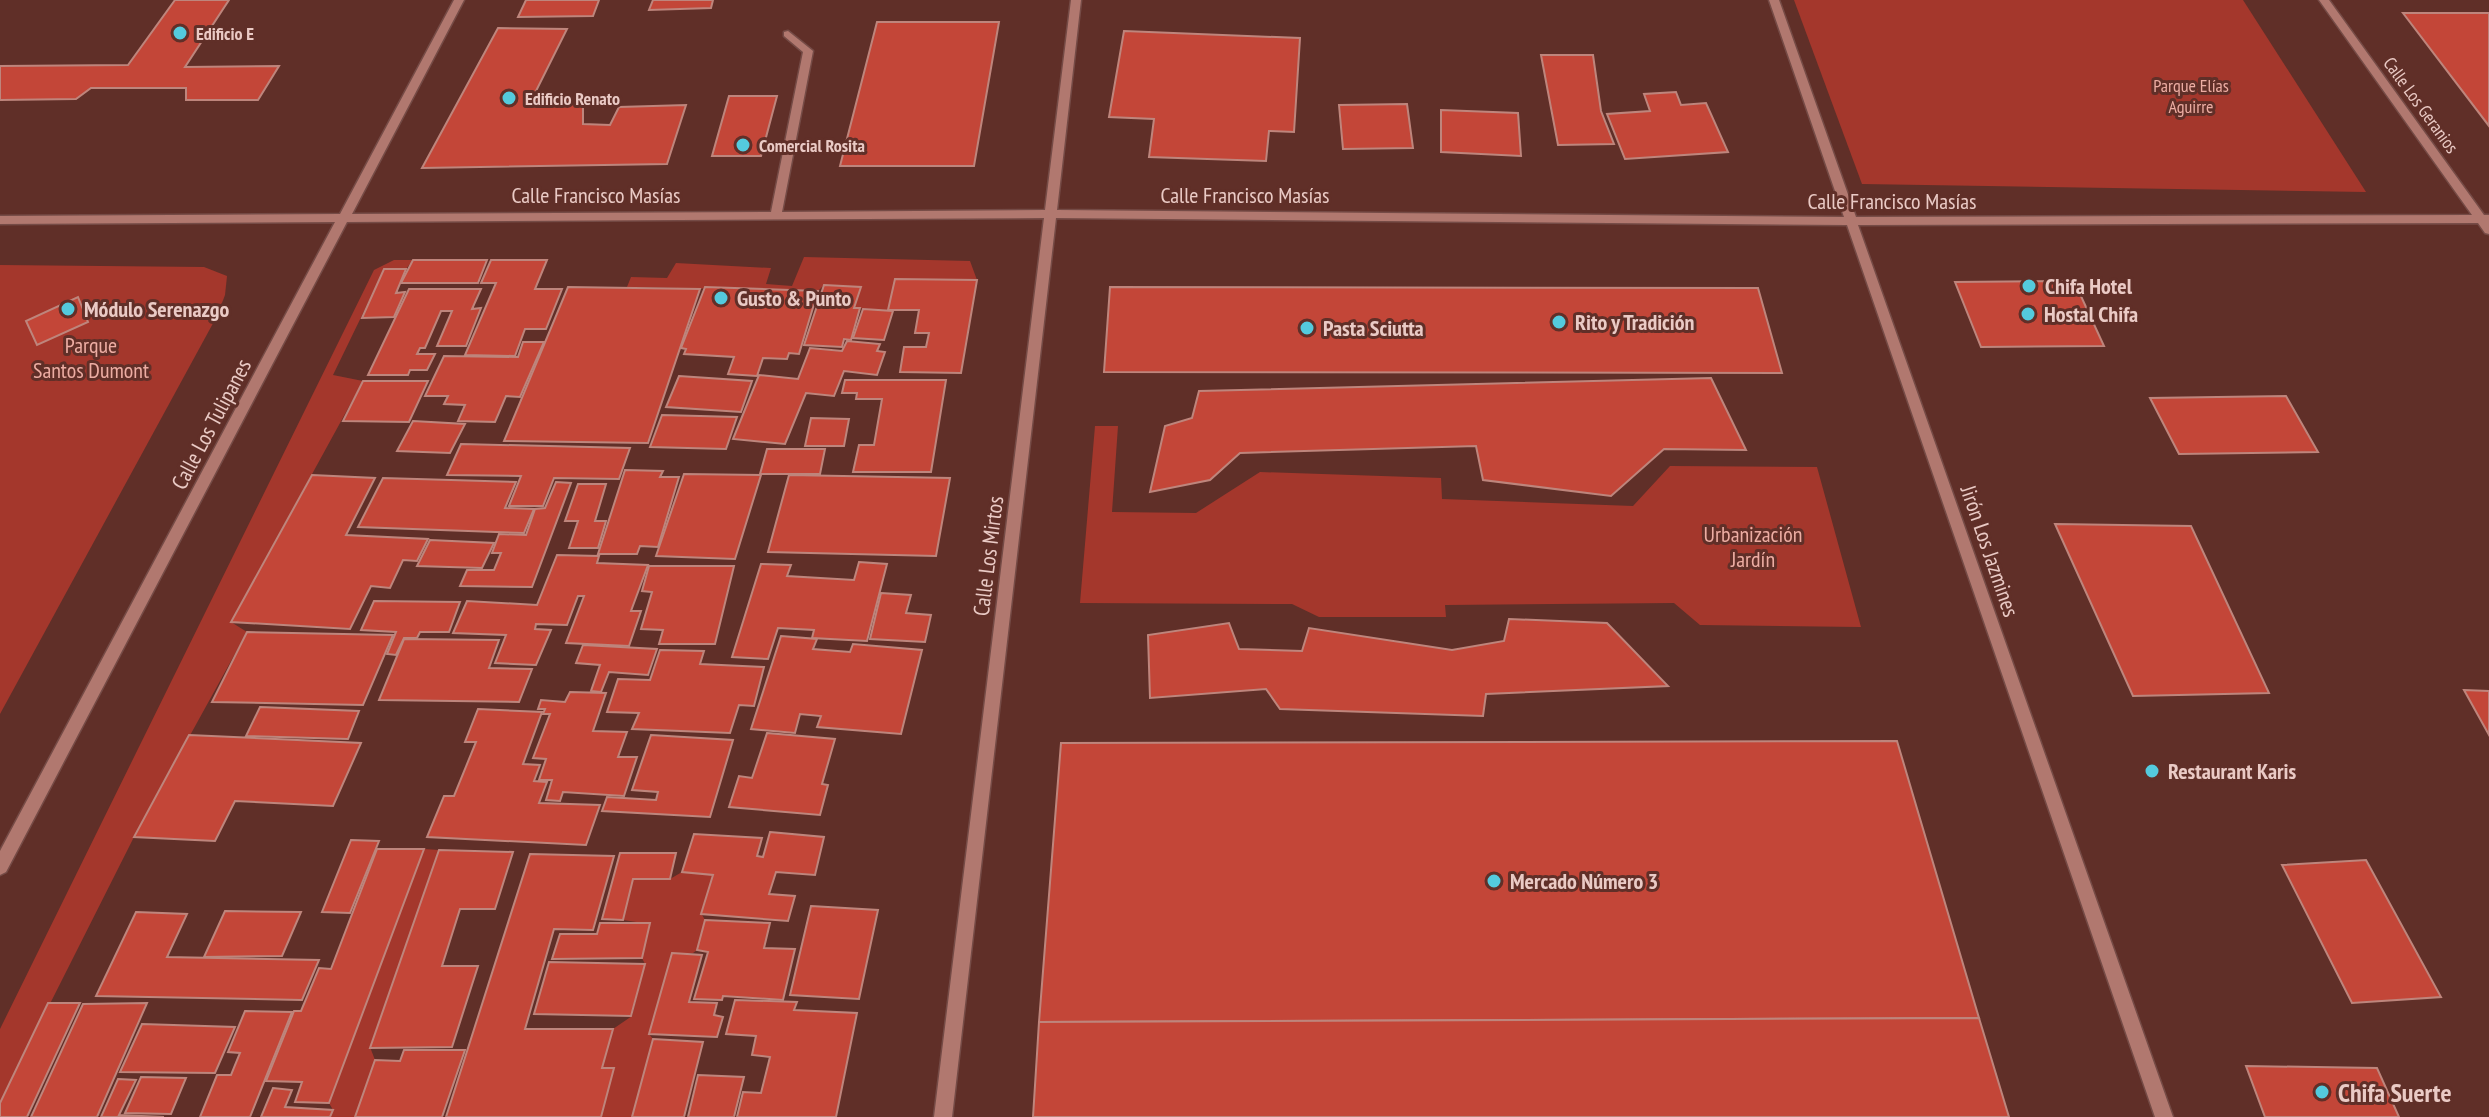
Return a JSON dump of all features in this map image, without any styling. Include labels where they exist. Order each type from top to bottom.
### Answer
[{"type":"street","name":"Calle Los Tulipanes","points":[[0,867],[459,0]]},
{"type":"street","name":"Calle Los Mirtos","points":[[943,1117],[1076,0]]},
{"type":"street","name":"Jirón Los Jazmines","points":[[1774,0],[2164,1117]]},
{"type":"street","name":"Calle Los Geranios","points":[[2324,0],[2485,219],[2489,230]]},
{"type":"street","points":[[776,214],[808,51],[788,34]]},
{"type":"street","name":"Calle Francisco Masías","points":[[0,220],[776,214],[1853,221],[2485,219]]},
{"type":"green space","name":"Parque Elías Aguirre","points":[[1794,0],[2243,0],[2366,192],[1862,184]]},
{"type":"green space","points":[[804,257],[970,261],[977,280],[895,279],[888,310],[854,308],[860,287],[824,285],[818,291],[627,287],[631,277],[667,278],[676,263],[771,268],[766,284],[792,286]]},
{"type":"green space","points":[[394,260],[413,260],[406,269],[384,270],[333,375],[363,381],[231,622],[247,632],[134,837],[0,1103],[0,1029],[374,270]]},
{"type":"green space","name":"Parque Santos Dumont","points":[[0,265],[204,267],[227,276],[225,295],[217,316],[0,714]]},
{"type":"green space","name":"Urbanización Jardín","points":[[1095,426],[1118,426],[1112,512],[1196,513],[1260,472],[1441,478],[1442,499],[1633,506],[1670,466],[1817,467],[1861,627],[1700,625],[1674,603],[1445,605],[1446,617],[1319,617],[1292,604],[1080,603]]},
{"type":"green space","points":[[424,849],[439,850],[370,1047],[375,1060],[355,1117],[330,1117],[333,1110],[329,1103]]},
{"type":"green space","points":[[682,872],[713,875],[701,913],[705,920],[697,950],[693,953],[672,953],[649,1034],[653,1039],[632,1117],[601,1117],[614,1069],[602,1068],[613,1029],[632,1016],[645,964],[642,958],[650,924],[623,920],[633,879],[670,879]]},
{"type":"building","name":"Edificio E","points":[[175,0],[229,0],[185,67],[279,66],[258,100],[186,100],[186,88],[91,88],[76,99],[0,100],[0,66],[128,65]]},
{"type":"building","points":[[526,0],[599,0],[593,16],[518,17]]},
{"type":"building","points":[[653,0],[713,0],[711,8],[649,10]]},
{"type":"building","points":[[2403,13],[2489,13],[2489,126]]},
{"type":"building","points":[[877,22],[999,22],[974,166],[840,166]]},
{"type":"building","name":"Edificio Renato","points":[[498,28],[567,29],[533,97],[583,98],[583,124],[610,125],[619,107],[686,105],[667,164],[422,168]]},
{"type":"building","points":[[1124,31],[1300,38],[1294,132],[1269,131],[1266,161],[1149,157],[1154,119],[1109,117]]},
{"type":"building","points":[[1541,55],[1593,55],[1601,111],[1614,144],[1558,145]]},
{"type":"building","points":[[1676,92],[1681,105],[1706,103],[1728,152],[1625,159],[1607,114],[1650,111],[1644,94]]},
{"type":"building","points":[[729,96],[777,96],[761,156],[712,156]]},
{"type":"building","points":[[1407,104],[1413,148],[1343,149],[1339,105]]},
{"type":"building","points":[[1441,110],[1518,113],[1521,156],[1441,152]]},
{"type":"building","points":[[413,260],[487,260],[478,283],[401,283]]},
{"type":"building","points":[[491,260],[547,260],[535,289],[562,289],[546,329],[525,329],[515,356],[465,355],[496,283],[481,283]]},
{"type":"building","points":[[384,269],[406,269],[396,293],[405,292],[394,317],[362,318]]},
{"type":"building","points":[[895,279],[977,280],[961,373],[900,372],[904,347],[926,347],[929,333],[915,333],[919,310],[888,310]]},
{"type":"building","name":"Hostal Chifa","points":[[2074,281],[2104,346],[1981,347],[1955,282]]},
{"type":"building","points":[[824,285],[861,287],[854,308],[860,308],[851,340],[844,339],[842,347],[804,345]]},
{"type":"building","points":[[568,287],[700,289],[648,443],[504,441]]},
{"type":"building","points":[[705,287],[818,291],[799,354],[789,353],[787,359],[763,358],[757,376],[728,374],[734,357],[684,354],[686,349],[681,348]]},
{"type":"building","points":[[1110,287],[1758,288],[1782,373],[1104,372]]},
{"type":"building","points":[[409,289],[481,289],[472,309],[481,308],[466,346],[437,346],[452,311],[441,311],[425,348],[420,348],[417,354],[435,354],[427,370],[410,370],[408,375],[368,375]]},
{"type":"building","name":"Módulo Serenazgo","points":[[78,297],[88,322],[37,345],[26,321]]},
{"type":"building","points":[[863,309],[893,311],[884,340],[853,338]]},
{"type":"building","points":[[847,341],[880,344],[877,351],[885,352],[877,375],[844,371],[834,396],[806,393],[785,444],[733,439],[759,375],[798,379],[810,348],[842,351]]},
{"type":"building","points":[[523,342],[544,342],[520,397],[506,396],[495,422],[458,421],[465,405],[444,404],[448,396],[425,396],[444,356],[518,357]]},
{"type":"building","points":[[679,376],[752,381],[741,412],[666,407]]},
{"type":"building","points":[[1711,378],[1746,450],[1664,449],[1611,496],[1483,480],[1476,446],[1240,453],[1210,480],[1150,492],[1165,426],[1192,418],[1199,391]]},
{"type":"building","points":[[845,380],[946,380],[931,472],[853,472],[859,445],[874,445],[882,399],[856,399],[857,393],[842,393]]},
{"type":"building","points":[[363,381],[428,381],[409,422],[343,421]]},
{"type":"building","points":[[2286,396],[2318,452],[2179,454],[2150,398]]},
{"type":"building","points":[[662,415],[737,417],[726,449],[650,447]]},
{"type":"building","points":[[811,418],[849,419],[844,446],[805,446]]},
{"type":"building","points":[[413,421],[465,424],[450,453],[397,451]]},
{"type":"building","points":[[461,444],[630,448],[619,479],[554,478],[543,506],[509,506],[521,476],[447,475]]},
{"type":"building","points":[[767,449],[825,449],[820,474],[760,474]]},
{"type":"building","points":[[625,470],[663,471],[660,477],[679,477],[658,547],[640,546],[637,554],[598,554]]},
{"type":"building","points":[[684,474],[761,475],[735,559],[656,556]]},
{"type":"building","points":[[312,475],[375,478],[346,535],[428,539],[417,561],[403,560],[390,588],[371,586],[350,629],[231,622]]},
{"type":"building","points":[[789,475],[950,478],[936,556],[768,552]]},
{"type":"building","points":[[383,478],[516,482],[505,508],[534,509],[524,533],[358,527]]},
{"type":"building","points":[[556,482],[571,483],[532,587],[460,586],[467,570],[494,570],[501,553],[492,553],[499,534],[526,535],[535,509],[545,508]]},
{"type":"building","points":[[578,484],[606,484],[595,521],[606,521],[598,548],[569,548],[578,521],[565,521]]},
{"type":"building","points":[[2055,524],[2191,526],[2269,693],[2133,696]]},
{"type":"building","points":[[430,540],[494,543],[482,568],[417,566]]},
{"type":"building","points":[[557,555],[599,556],[597,563],[648,565],[631,611],[641,611],[629,646],[566,643],[584,596],[578,596],[567,625],[536,624],[535,629],[551,630],[536,665],[495,663],[506,635],[453,633],[467,601],[537,605]]},
{"type":"building","points":[[859,562],[887,564],[867,641],[812,638],[814,630],[778,628],[768,659],[732,657],[761,564],[791,565],[787,576],[854,580]]},
{"type":"building","points":[[649,566],[734,566],[715,644],[659,644],[663,630],[641,629],[652,592],[642,591]]},
{"type":"building","points":[[881,593],[911,595],[906,613],[931,615],[925,642],[870,639]]},
{"type":"building","points":[[374,601],[460,602],[449,632],[420,632],[417,638],[404,638],[396,655],[387,654],[396,632],[361,630]]},
{"type":"building","points":[[1509,619],[1607,623],[1668,686],[1486,694],[1483,716],[1280,709],[1266,689],[1150,698],[1148,635],[1229,623],[1239,649],[1302,651],[1309,628],[1452,650],[1504,641]]},
{"type":"building","points":[[247,632],[393,635],[363,705],[212,702]]},
{"type":"building","points":[[781,636],[817,639],[813,649],[850,652],[853,644],[922,650],[901,734],[817,727],[821,716],[800,714],[795,733],[751,729]]},
{"type":"building","points":[[404,639],[499,640],[489,668],[532,669],[519,702],[379,700]]},
{"type":"building","points":[[583,645],[657,649],[648,675],[609,672],[601,692],[591,691],[600,665],[576,663]]},
{"type":"building","points":[[660,650],[704,651],[700,664],[764,667],[754,706],[739,705],[730,733],[632,729],[639,713],[607,712],[618,679],[650,680]]},
{"type":"building","points":[[2464,690],[2489,691],[2489,735]]},
{"type":"building","points":[[570,692],[606,693],[593,731],[627,732],[618,757],[637,757],[624,796],[563,792],[560,801],[546,800],[552,780],[539,780],[546,759],[533,758],[550,714],[543,714],[545,709],[538,709],[541,700],[565,702]]},
{"type":"building","points":[[260,707],[359,711],[348,739],[246,736]]},
{"type":"building","points":[[478,709],[542,712],[523,764],[540,765],[534,781],[547,782],[539,803],[600,805],[586,845],[427,837],[444,796],[454,796],[476,742],[465,742]]},
{"type":"building","points":[[767,733],[835,739],[822,784],[828,785],[820,815],[729,807],[739,776],[752,778]]},
{"type":"building","points":[[189,735],[361,743],[333,806],[235,801],[215,841],[134,837]]},
{"type":"building","points":[[651,735],[733,740],[710,817],[602,811],[607,797],[656,800],[658,792],[632,790]]},
{"type":"building","name":"Mercado Número 3","points":[[1897,741],[1979,1018],[1039,1022],[1061,743]]},
{"type":"building","points":[[770,832],[824,837],[815,875],[776,872],[769,894],[795,896],[788,921],[701,914],[713,875],[682,872],[694,834],[762,838],[757,856],[763,857]]},
{"type":"building","points":[[351,840],[379,841],[350,913],[322,912]]},
{"type":"building","points":[[377,849],[424,849],[329,1103],[295,1102],[302,1082],[266,1081],[294,1011],[301,1011],[319,968],[331,969]]},
{"type":"building","points":[[439,850],[513,852],[495,909],[460,909],[442,966],[478,966],[452,1047],[370,1048]]},
{"type":"building","points":[[620,853],[676,853],[670,879],[633,879],[623,920],[602,919]]},
{"type":"building","points":[[530,854],[614,856],[593,930],[554,929],[525,1029],[613,1029],[602,1068],[614,1068],[601,1117],[446,1117]]},
{"type":"building","points":[[2366,860],[2441,997],[2352,1003],[2282,865]]},
{"type":"building","points":[[811,906],[878,910],[859,999],[790,995]]},
{"type":"building","points":[[225,911],[301,912],[282,956],[204,957]]},
{"type":"building","points":[[136,912],[187,914],[167,957],[319,960],[302,1000],[96,996]]},
{"type":"building","points":[[705,920],[770,923],[764,948],[795,949],[783,1000],[723,996],[722,1000],[694,999],[708,952],[697,950]]},
{"type":"building","points":[[600,923],[650,923],[642,958],[552,959],[560,934],[597,934]]},
{"type":"building","points":[[672,953],[702,955],[689,1002],[717,1003],[714,1015],[723,1017],[717,1037],[649,1034]]},
{"type":"building","points":[[549,962],[645,964],[631,1016],[534,1014]]},
{"type":"building","points":[[735,1000],[797,1002],[794,1010],[857,1013],[836,1117],[737,1117],[743,1092],[761,1093],[770,1057],[752,1055],[756,1036],[726,1034]]},
{"type":"building","points":[[48,1003],[80,1003],[27,1117],[0,1117],[0,1103]]},
{"type":"building","points":[[147,1003],[97,1117],[31,1117],[83,1004]]},
{"type":"building","points":[[245,1011],[292,1012],[250,1117],[200,1117],[217,1075],[231,1075],[240,1053],[228,1052]]},
{"type":"building","points":[[1979,1018],[2009,1117],[1033,1117],[1039,1022]]},
{"type":"building","points":[[142,1024],[235,1027],[215,1073],[120,1072]]},
{"type":"building","points":[[653,1039],[703,1042],[684,1117],[632,1117]]},
{"type":"building","points":[[404,1050],[465,1050],[442,1117],[355,1117],[375,1060],[400,1061]]},
{"type":"building","name":"Chifa Suerte","points":[[2246,1066],[2377,1068],[2399,1117],[2265,1117]]},
{"type":"building","points":[[698,1075],[744,1077],[734,1117],[688,1117]]},
{"type":"building","points":[[141,1077],[186,1078],[171,1114],[125,1113]]},
{"type":"building","points":[[118,1079],[136,1080],[119,1115],[164,1117],[101,1117]]},
{"type":"building","points":[[273,1088],[292,1090],[285,1107],[333,1110],[330,1117],[261,1117]]},
{"type":"place","name":"Edificio E","points":[[180,33]]},
{"type":"place","name":"Edificio Renato","points":[[509,98]]},
{"type":"place","name":"Comercial Rosita","points":[[743,145]]},
{"type":"place","name":"Chifa Hotel","points":[[2029,286]]},
{"type":"place","name":"Gusto & Punto","points":[[721,298]]},
{"type":"place","name":"Módulo Serenazgo","points":[[68,309]]},
{"type":"place","name":"Hostal Chifa","points":[[2028,314]]},
{"type":"place","name":"Rito y Tradición","points":[[1559,322]]},
{"type":"place","name":"Pasta Sciutta","points":[[1307,328]]},
{"type":"place","name":"Restaurant Karis","points":[[2152,771]]},
{"type":"place","name":"Mercado Número 3","points":[[1494,881]]},
{"type":"place","name":"Chifa Suerte","points":[[2322,1092]]}]
